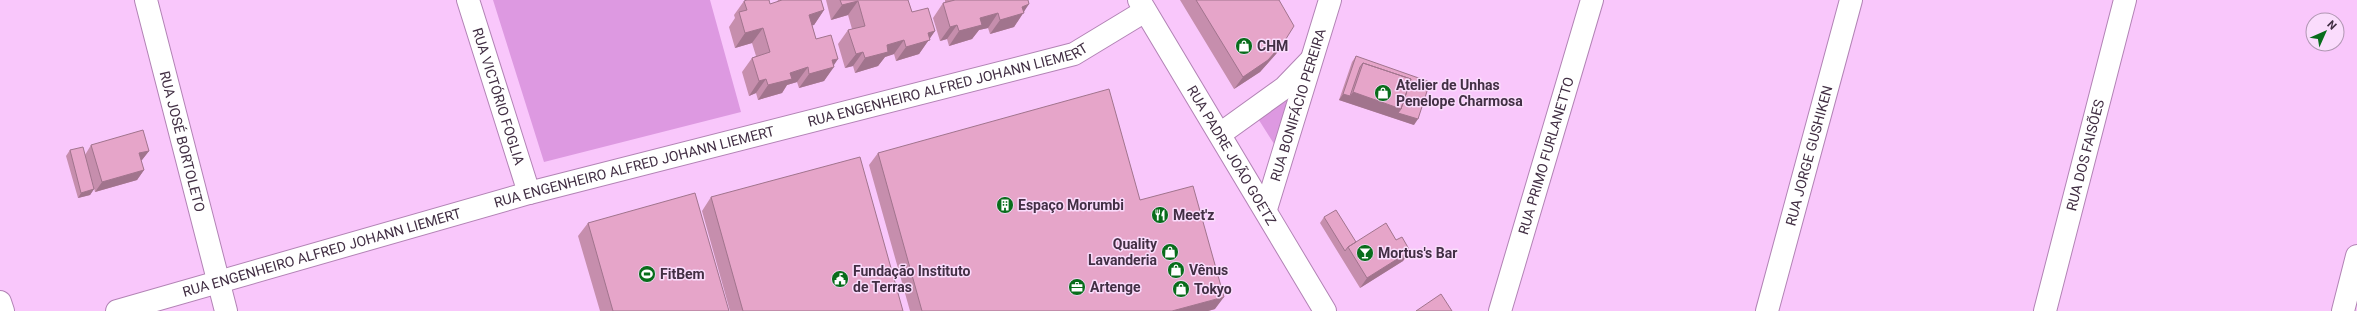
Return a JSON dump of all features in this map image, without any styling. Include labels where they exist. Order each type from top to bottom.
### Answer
[{"type":"street","name":"RUA JOSÉ BORTOLETO","points":[[146,0],[226,311]]},
{"type":"street","name":"RUA VICTÓRIO FOGLIA","points":[[468,0],[529,193]]},
{"type":"street","name":"RUA BONIFÁCIO PEREIRA","points":[[1266,209],[1330,0]]},
{"type":"street","name":"RUA PRIMO FURLANETTO","points":[[1500,311],[1592,0]]},
{"type":"street","name":"RUA JORGE GUSHIKEN","points":[[1767,311],[1851,0]]},
{"type":"street","name":"RUA DOS FAISÕES","points":[[2045,311],[2126,0]]},
{"type":"street","name":"RUA ENGENHEIRO ALFRED JOHANN LIEMERT","points":[[117,311],[529,193],[1074,54],[1142,5]]},
{"type":"street","name":"RUA PADRE JOÃO GOETZ","points":[[1142,5],[1266,209],[1325,311]]},
{"type":"street","points":[[1220,134],[1284,88],[1312,58]]},
{"type":"street","points":[[2343,311],[2357,256]]},
{"type":"street","points":[[0,302],[3,311]]},
{"type":"shaded area","points":[[493,0],[710,0],[741,112],[544,162]]},
{"type":"shaded area","points":[[1292,95],[1276,147],[1257,117]]},
{"type":"building","points":[[769,0],[770,4],[782,0],[821,0],[824,10],[809,15],[816,39],[831,35],[838,59],[832,60],[834,67],[809,74],[808,67],[790,73],[792,79],[768,85],[766,79],[759,81],[752,58],[770,52],[763,28],[745,33],[739,12],[747,10],[744,1]]},
{"type":"building","points":[[840,0],[908,0],[912,12],[928,8],[935,31],[928,33],[930,40],[906,47],[904,40],[887,45],[888,52],[865,58],[863,52],[856,54],[848,30],[865,26],[858,1],[842,5]]},
{"type":"building","points":[[955,0],[1028,0],[1029,4],[1022,7],[1024,13],[1000,20],[998,13],[980,18],[982,25],[959,31],[957,25],[950,27],[943,3]]},
{"type":"building","name":"CHM","points":[[1196,0],[1279,0],[1294,26],[1284,42],[1268,60],[1243,77]]},
{"type":"building","points":[[1356,56],[1430,82],[1418,119],[1398,113],[1401,109],[1411,79],[1363,63],[1360,67],[1350,96],[1343,94]]},
{"type":"building","points":[[1363,63],[1411,79],[1401,109],[1353,92]]},
{"type":"building","name":"Espaço Morumbi","points":[[1109,89],[1140,200],[1193,186],[1224,297],[1172,311],[922,311],[878,153]]},
{"type":"building","points":[[143,130],[149,151],[139,153],[144,170],[102,182],[91,145]]},
{"type":"building","points":[[83,147],[94,189],[81,193],[70,150]]},
{"type":"building","points":[[860,157],[903,311],[743,311],[711,197]]},
{"type":"building","name":"FitBem","points":[[695,193],[729,311],[613,311],[588,223]]},
{"type":"building","points":[[1336,210],[1356,242],[1345,251],[1324,217]]},
{"type":"building","points":[[1386,223],[1396,240],[1402,237],[1410,251],[1367,278],[1348,247]]},
{"type":"building","points":[[1441,294],[1452,311],[1416,311]]},
{"type":"place","name":"CHM","points":[[1244,46]]},
{"type":"place","name":"Atelier de Unhas Penelope Charmosa","points":[[1383,93]]},
{"type":"place","name":"Espaço Morumbi","points":[[1005,205]]},
{"type":"place","name":"Meet'z","points":[[1160,215]]},
{"type":"place","name":"Quality Lavanderia","points":[[1170,252]]},
{"type":"place","name":"Mortus's Bar","points":[[1365,253]]},
{"type":"place","name":"Vênus","points":[[1176,270]]},
{"type":"place","name":"FitBem","points":[[647,274]]},
{"type":"place","name":"Fundação Instituto de Terras","points":[[840,279]]},
{"type":"place","name":"Artenge","points":[[1077,287]]},
{"type":"place","name":"Tokyo","points":[[1181,289]]}]
